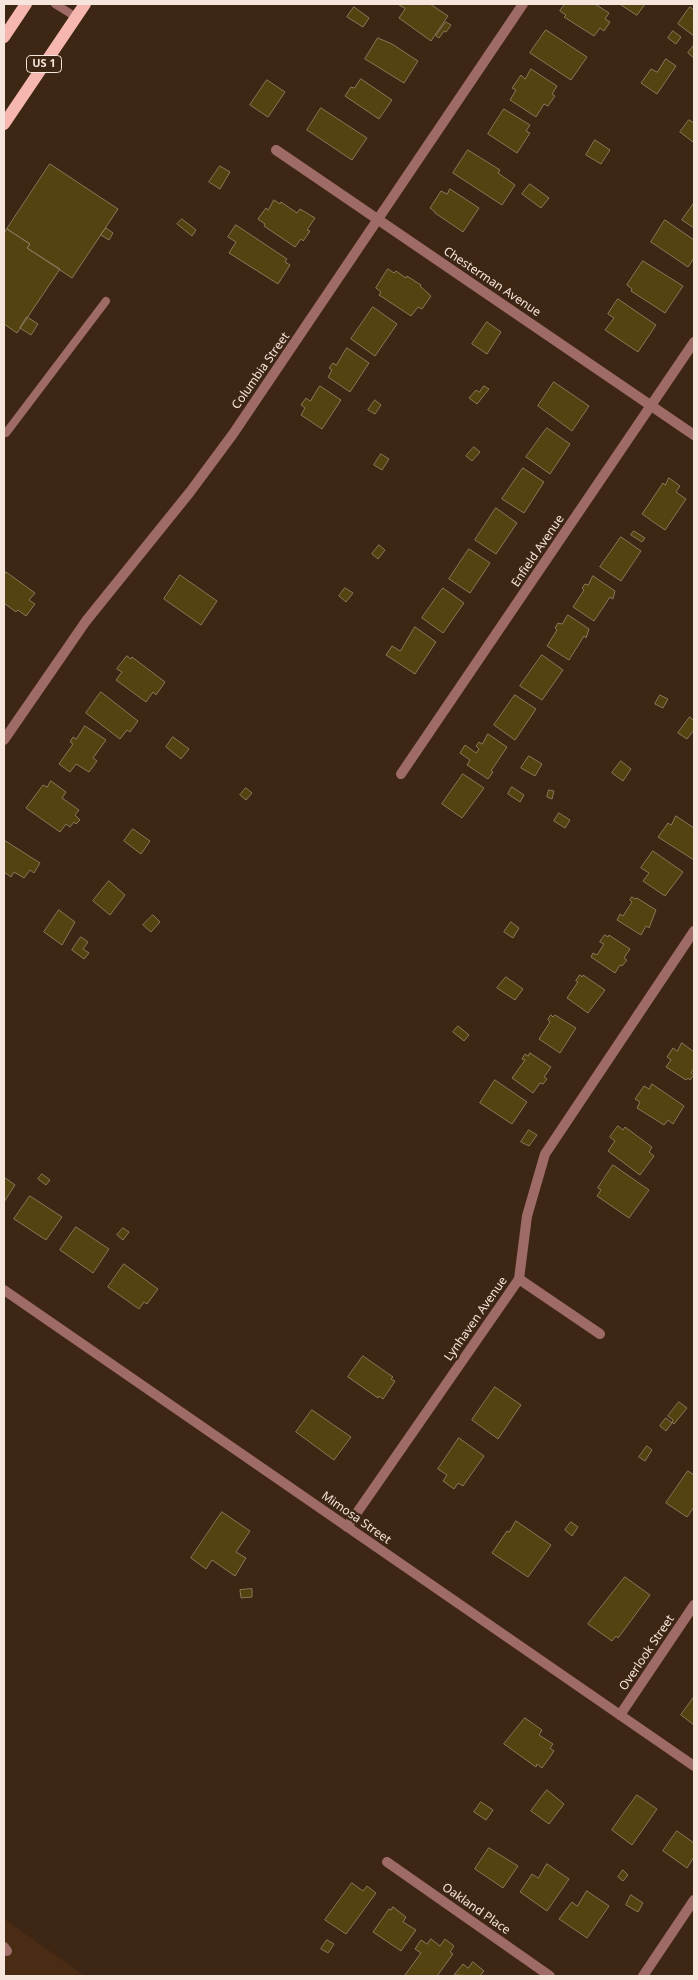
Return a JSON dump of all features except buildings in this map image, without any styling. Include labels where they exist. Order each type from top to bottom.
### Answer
[{"type":"main road","points":[[4,37],[26,4]]},
{"type":"main road","name":"US 1","points":[[4,124],[85,4]]},
{"type":"street","name":"Columbia Street","points":[[4,740],[86,621],[190,492],[233,434],[524,4]]},
{"type":"street","name":"Chesterman Avenue","points":[[276,150],[694,435]]},
{"type":"street","name":"Enfield Avenue","points":[[401,774],[694,342]]},
{"type":"street","name":"Lynhaven Avenue","points":[[347,1527],[518,1279],[527,1216],[545,1154],[694,931]]},
{"type":"street","points":[[518,1279],[600,1334]]},
{"type":"street","name":"Mimosa Street","points":[[4,1290],[694,1766]]},
{"type":"street","name":"Overlook Street","points":[[620,1715],[694,1605]]},
{"type":"street","name":"Oakland Place","points":[[387,1862],[550,1976]]},
{"type":"street","points":[[643,1976],[694,1900]]},
{"type":"lane","points":[[55,4],[76,17]]},
{"type":"lane","points":[[4,432],[6,433],[106,302]]},
{"type":"shaded area","points":[[4,1919],[85,1976],[4,1976]]}]
